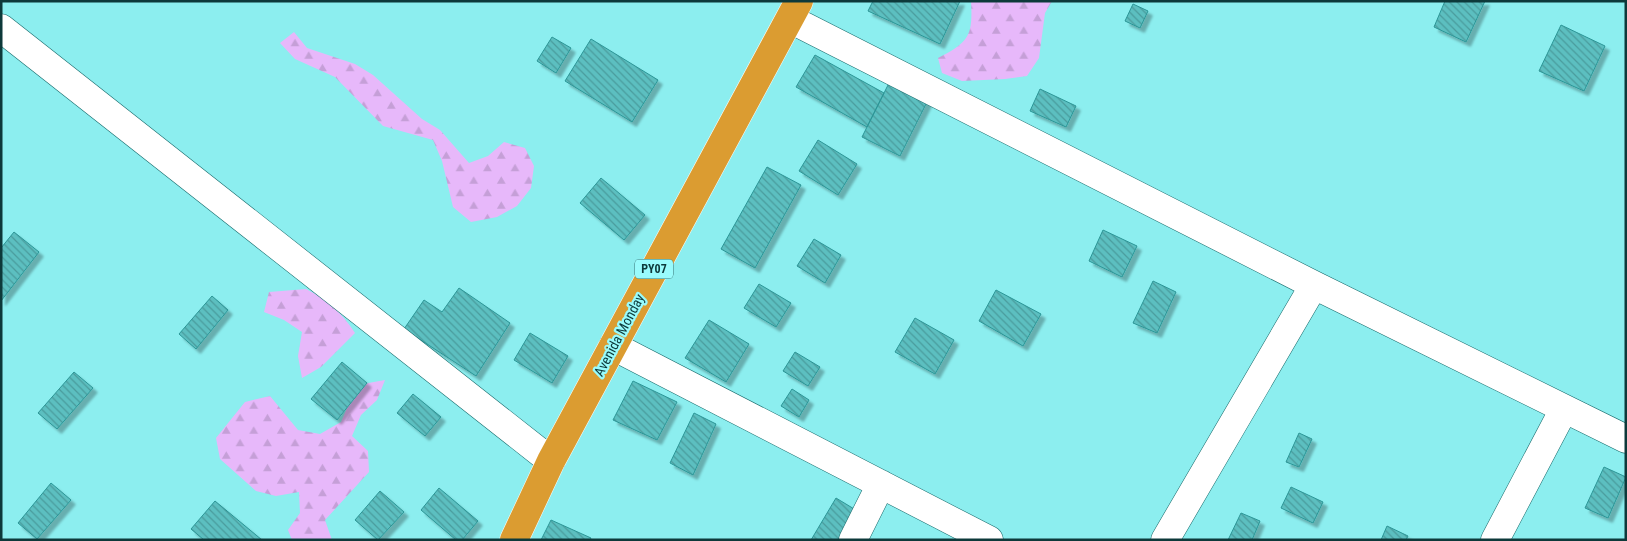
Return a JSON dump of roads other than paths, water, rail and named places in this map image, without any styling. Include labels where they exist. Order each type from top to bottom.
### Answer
[{"type":"highway","name":"Avenida Monday","points":[[514,540],[551,461],[795,10]]},
{"type":"street","points":[[795,10],[1314,285],[1626,439]]},
{"type":"street","points":[[1,28],[551,461]]},
{"type":"street","points":[[1165,540],[1314,285]]},
{"type":"street","points":[[613,346],[988,540]]},
{"type":"street","points":[[1495,540],[1564,409]]},
{"type":"street","points":[[854,540],[881,484]]}]
